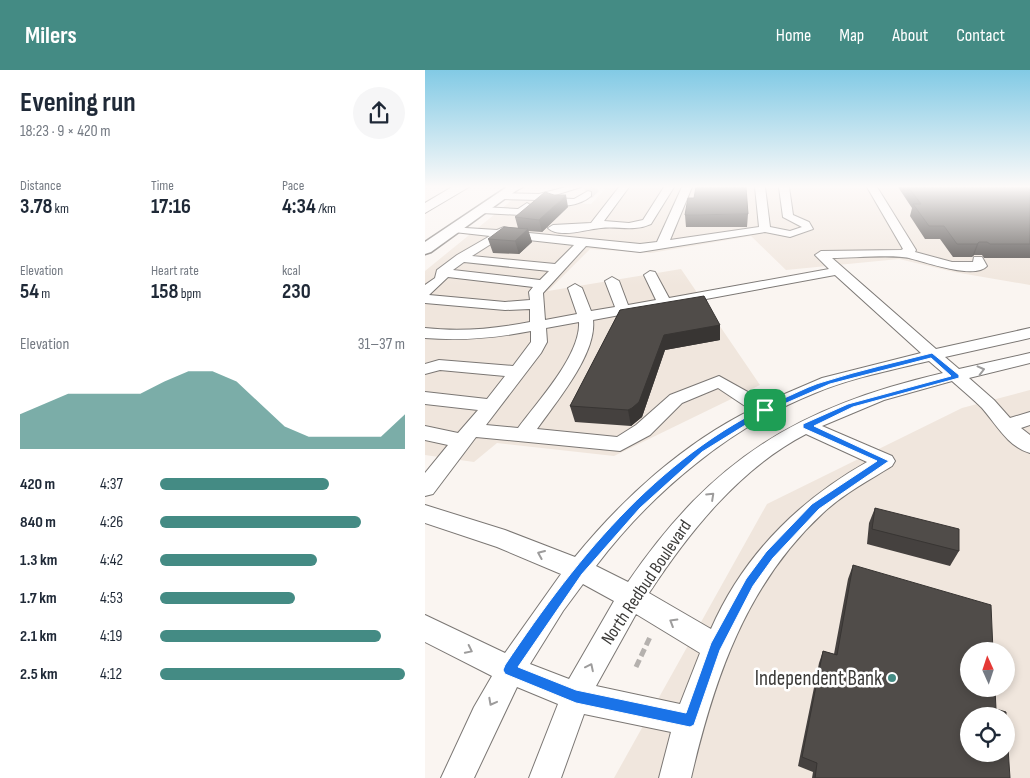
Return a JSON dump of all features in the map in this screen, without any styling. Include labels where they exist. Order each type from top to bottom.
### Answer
[{"type":"main road","points":[[425,249],[467,220]]},
{"type":"street","points":[[425,292],[441,279],[442,273],[461,258],[513,223],[501,220]]},
{"type":"street","points":[[596,224],[599,220]]},
{"type":"street","points":[[539,226],[565,229],[596,224],[625,226],[644,224],[648,220]]},
{"type":"street","points":[[662,245],[673,220]]},
{"type":"street","points":[[764,220],[765,229]]},
{"type":"street","points":[[795,220],[805,224],[807,229],[798,234]]},
{"type":"street","points":[[891,220],[910,250],[905,253]]},
{"type":"street","points":[[454,229],[640,248],[765,229],[798,234],[988,404],[1006,426],[1030,446]]},
{"type":"street","points":[[425,488],[518,372],[539,342],[536,292],[583,242]]},
{"type":"street","points":[[815,249],[905,253],[961,267],[981,266],[978,260]]},
{"type":"street","points":[[461,258],[558,268]]},
{"type":"street","points":[[425,334],[455,336],[496,333],[838,270]]},
{"type":"street","points":[[442,273],[543,284]]},
{"type":"street","points":[[650,275],[664,302]]},
{"type":"street","points":[[612,281],[623,310]]},
{"type":"street","points":[[524,434],[581,350],[586,332],[585,316],[575,288]]},
{"type":"street","points":[[425,299],[505,306],[536,304]]},
{"type":"street","points":[[457,778],[480,725],[509,670],[549,610],[610,533],[680,465],[718,436],[765,410],[827,382],[1030,332]]},
{"type":"street","name":"North Redbud Boulevard","points":[[545,778],[576,697],[595,657],[657,560],[709,497],[749,464],[806,426],[850,406],[1030,358]]},
{"type":"street","points":[[429,366],[518,372]]},
{"type":"street","points":[[425,433],[467,436],[524,434],[620,444],[643,430],[676,399],[719,381],[765,410]]},
{"type":"street","points":[[425,398],[491,405]]},
{"type":"street","points":[[1006,426],[1030,418]]},
{"type":"street","points":[[675,778],[690,721],[715,647],[749,583],[791,530],[816,506],[839,488],[885,461],[806,426]]},
{"type":"street","points":[[425,514],[475,528],[579,570],[632,597],[715,647]]},
{"type":"street","points":[[425,628],[509,670],[576,697],[690,721]]},
{"type":"path","points":[[636,667],[651,635]]},
{"type":"shaded area","points":[[487,220],[1030,220],[1030,285],[954,272],[899,259],[786,270],[751,236],[651,253],[590,249],[548,291],[681,269],[760,385],[614,456],[497,443],[474,462],[425,455],[425,271]]},
{"type":"shaded area","points":[[1030,390],[1030,778],[614,778],[767,504],[962,408]]},
{"type":"building","points":[[925,220],[1030,220],[1030,244],[990,244],[979,242],[977,244],[957,244],[944,226],[929,226]]},
{"type":"building","points":[[504,227],[528,229],[515,241],[488,239]]},
{"type":"building","points":[[704,296],[720,325],[664,335],[639,402],[632,408],[628,410],[570,406],[620,310]]},
{"type":"building","points":[[875,508],[959,529],[959,551],[872,529]]},
{"type":"building","name":"Independent Bank","points":[[853,565],[991,605],[993,642],[960,642],[960,698],[995,698],[996,707],[960,707],[960,762],[1009,762],[1010,778],[815,778],[817,763],[802,757],[823,651],[837,655]]},
{"type":"place","name":"Independent Bank","points":[[892,678]]},
{"type":"route","points":[[932,355],[956,377],[850,406],[806,426],[885,461],[839,488],[816,506],[791,530],[749,583],[715,647],[701,681],[690,721],[576,697],[509,670],[549,610],[579,570],[610,533],[637,505],[699,450],[718,436],[765,410],[785,399],[827,382],[932,355]]}]
